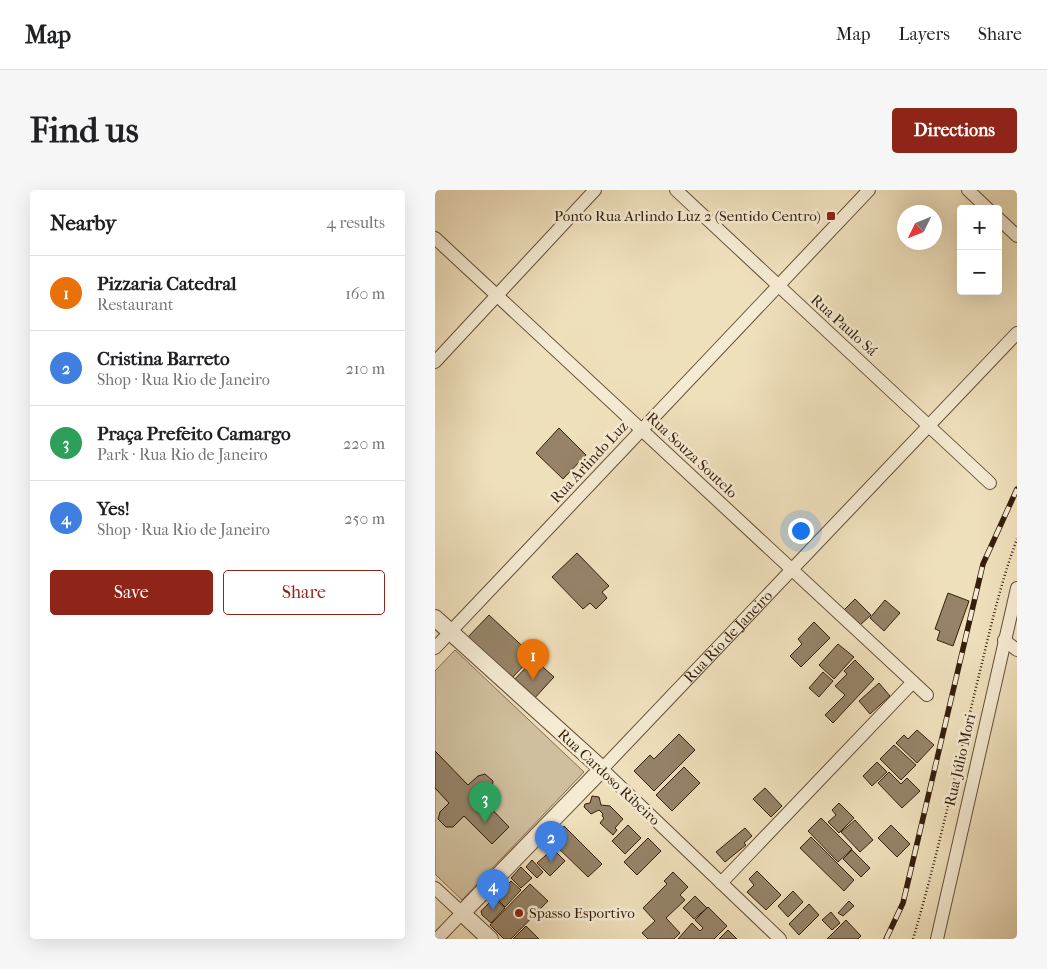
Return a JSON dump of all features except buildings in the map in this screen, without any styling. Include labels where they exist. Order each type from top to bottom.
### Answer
[{"type":"street","points":[[435,362],[595,190]]},
{"type":"street","name":"Rua Paulo Sá","points":[[676,190],[990,483]]},
{"type":"street","name":"Rua Arlindo Luz","points":[[435,648],[869,190]]},
{"type":"street","points":[[968,190],[984,205]]},
{"type":"street","points":[[1002,222],[1017,236]]},
{"type":"street","name":"Rua Souza Soutelo","points":[[435,238],[641,431],[927,694]]},
{"type":"street","name":"Rua Rio de Janeiro","points":[[437,939],[602,769],[790,569],[1017,333]]},
{"type":"street","name":"Rua Júlio Mori","points":[[937,939],[1017,588]]},
{"type":"street","name":"Rua Cardoso Ribeiro","points":[[435,618],[602,769],[780,939]]},
{"type":"street","points":[[1004,640],[1017,650]]},
{"type":"street","points":[[721,883],[913,682]]},
{"type":"street","points":[[435,888],[490,939]]},
{"type":"path","points":[[913,939],[935,860],[995,610],[1017,539]]},
{"type":"shaded area","points":[[455,650],[584,772],[462,900],[435,874],[435,671]]},
{"type":"railway","points":[[886,939],[903,903],[983,564],[1017,489]]},
{"type":"place","name":"Ponto Rua Arlindo Luz 2 (Sentido Centro)","points":[[831,216]]},
{"type":"place","name":"Pizzaria Catedral","points":[[533,680]]},
{"type":"place","name":"Praça Prefeito Camargo","points":[[485,823]]},
{"type":"place","name":"Cristina Barreto","points":[[551,862]]},
{"type":"place","name":"Yes!","points":[[493,910]]},
{"type":"place","name":"Spasso Esportivo","points":[[519,913]]}]
